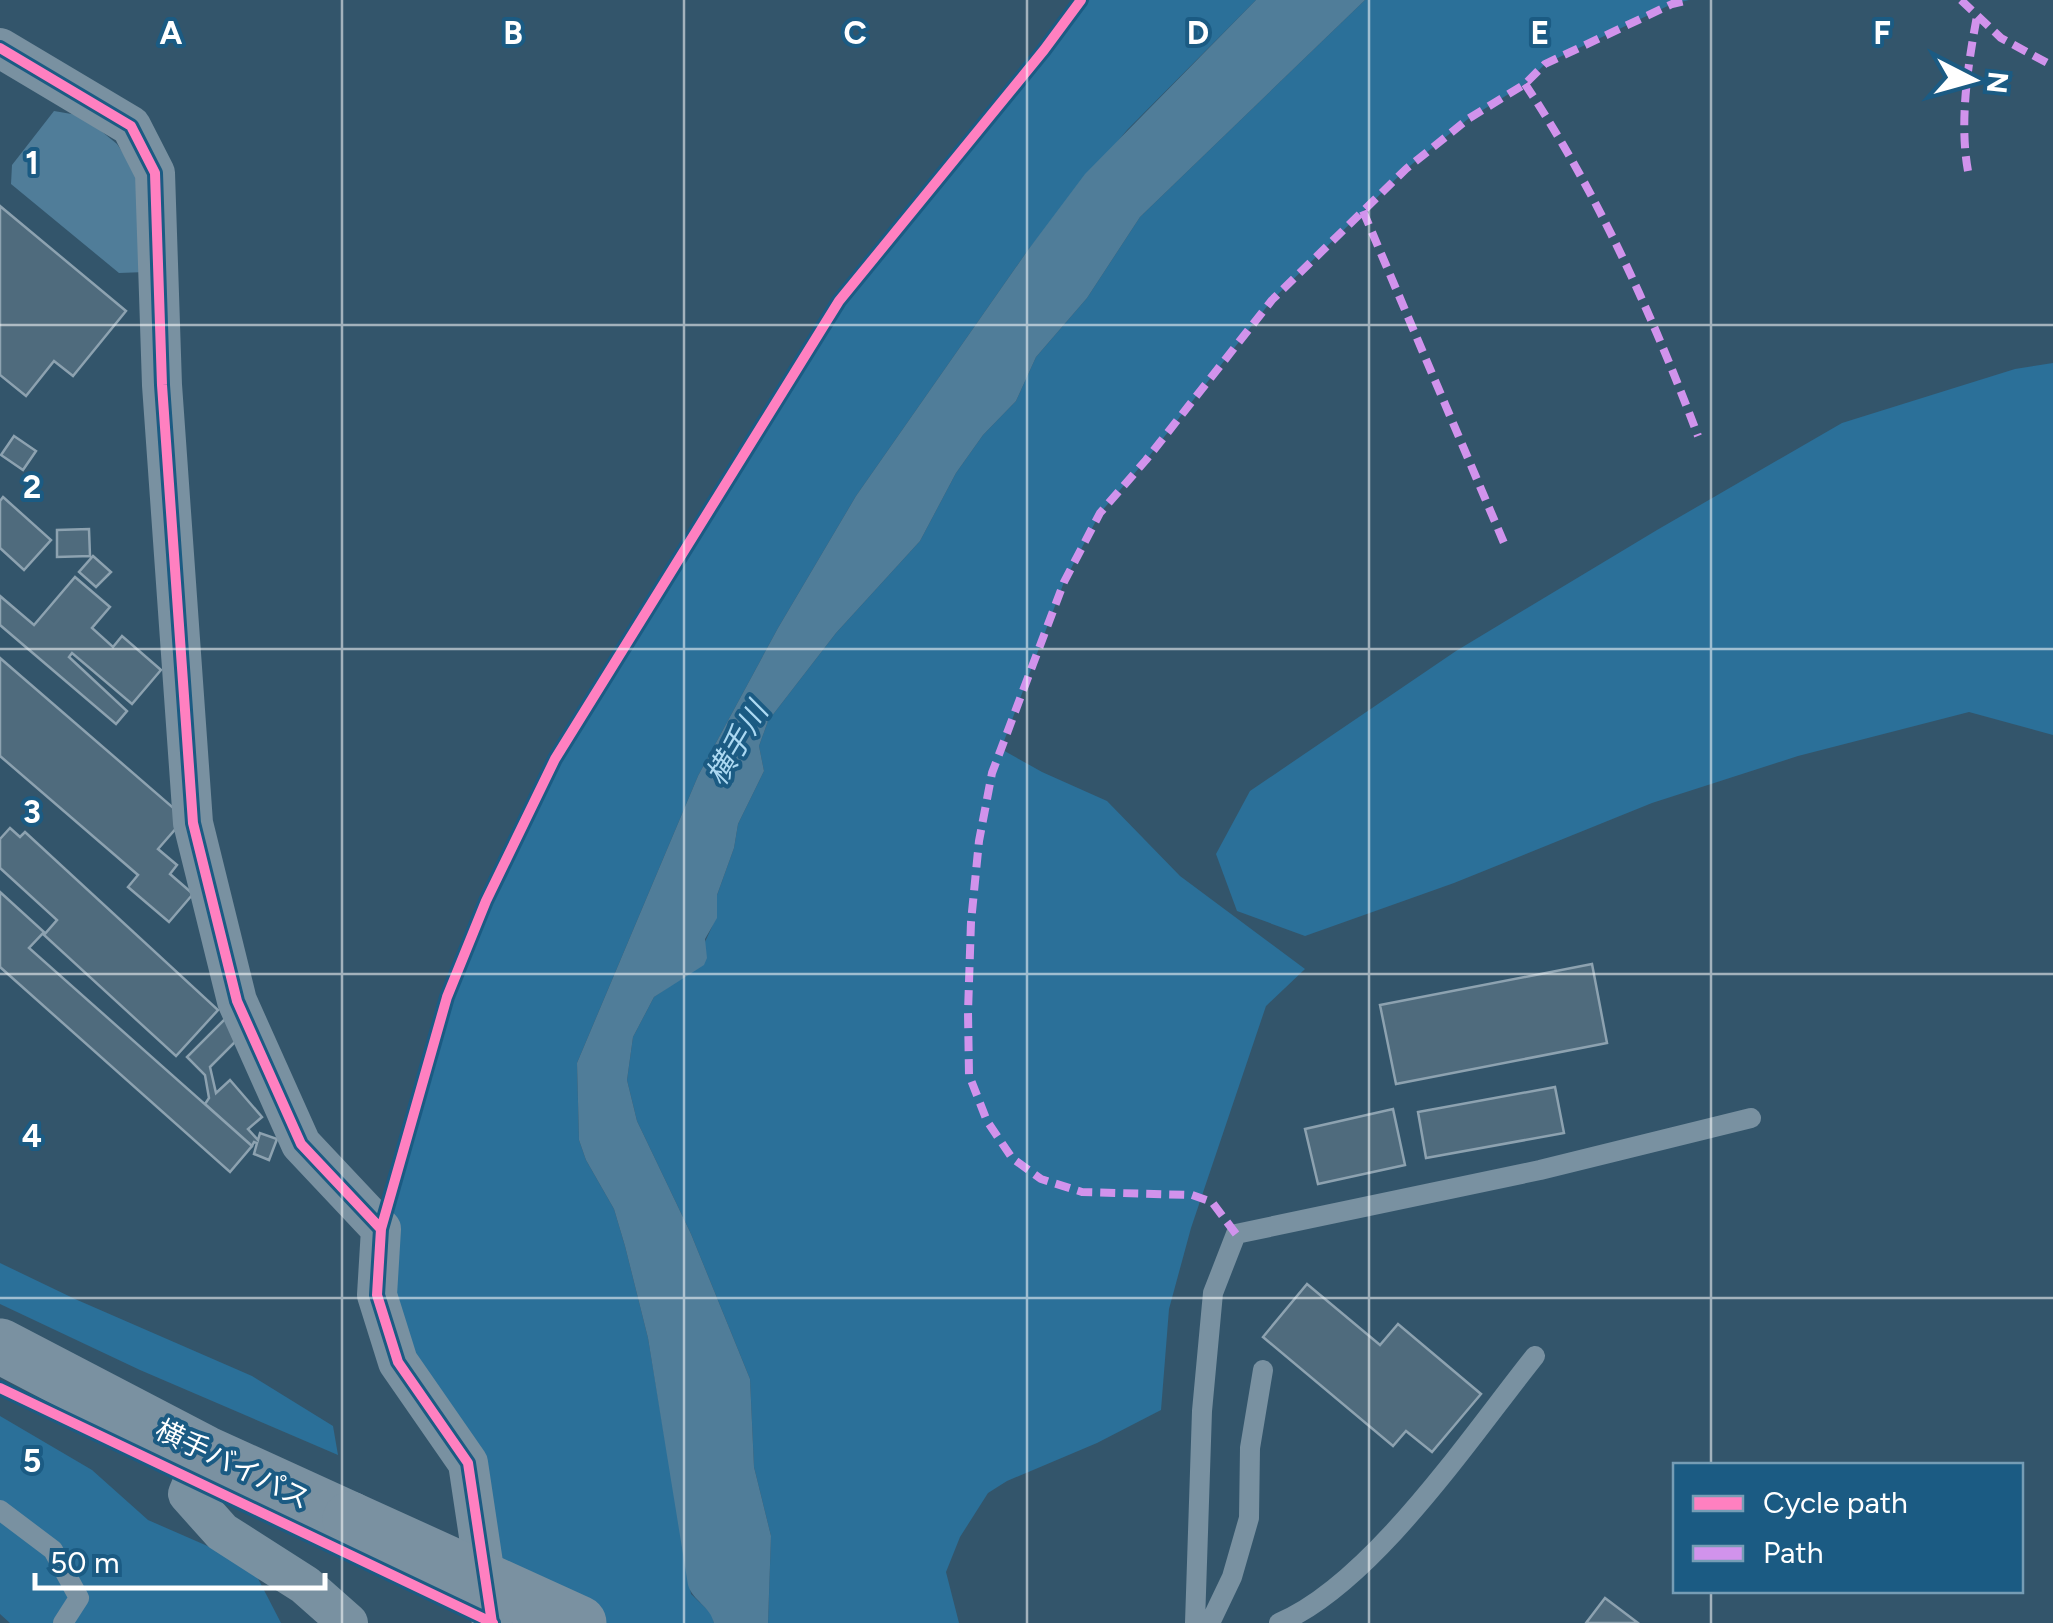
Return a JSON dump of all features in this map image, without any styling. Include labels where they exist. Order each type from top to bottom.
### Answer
[{"type":"highway","name":"横手バイパス","points":[[0,1346],[204,1453],[579,1623]]},
{"type":"street","points":[[0,48],[132,126],[154,173],[162,385],[194,823],[237,1001],[301,1144],[381,1229],[377,1295],[398,1362],[468,1463],[492,1623]]},
{"type":"street","points":[[204,1453],[188,1494],[222,1532],[305,1584],[337,1619]]},
{"type":"lane","points":[[1195,1623],[1202,1411],[1213,1293],[1236,1234],[1540,1170],[1751,1118]]},
{"type":"lane","points":[[1279,1623],[1349,1580],[1413,1509],[1535,1356]]},
{"type":"lane","points":[[1210,1623],[1232,1578],[1249,1518],[1250,1448],[1263,1370]]},
{"type":"lane","points":[[0,1510],[53,1550],[79,1598],[63,1623]]},
{"type":"shaded area","points":[[1081,0],[1256,0],[1127,130],[1028,250],[856,496],[778,628],[698,776],[577,1063],[579,1140],[614,1209],[625,1246],[648,1338],[691,1594],[712,1614],[714,1623],[492,1623],[468,1463],[398,1362],[381,1229],[447,997],[486,901],[555,759],[839,301]]},
{"type":"shaded area","points":[[1365,0],[1689,0],[1672,4],[1545,64],[1525,84],[1468,119],[1406,169],[1272,300],[1100,513],[1064,582],[1001,749],[1107,801],[1180,876],[1305,969],[1266,1006],[1191,1228],[1169,1309],[1161,1410],[988,1493],[960,1537],[946,1572],[959,1623],[768,1623],[771,1536],[754,1467],[750,1379],[691,1234],[637,1121],[627,1080],[633,1037],[654,997],[667,988],[704,944],[716,918],[717,895],[738,824],[764,771],[759,746],[768,721],[836,633],[920,541],[956,473],[983,435],[1016,401],[1036,357],[1087,298],[1140,217]]},
{"type":"shaded area","points":[[2053,363],[2053,735],[1969,712],[1798,756],[1652,803],[1454,883],[1305,936],[1237,911],[1216,854],[1250,791],[1456,651],[1842,423],[2015,369]]},
{"type":"shaded area","points":[[0,1263],[252,1376],[333,1426],[338,1455],[140,1370],[0,1304]]},
{"type":"shaded area","points":[[0,1416],[92,1470],[148,1520],[251,1565],[281,1623],[10,1623],[0,1614]]},
{"type":"water","name":"横手川","points":[[1256,0],[1365,0],[1140,217],[1087,298],[1036,357],[1016,401],[983,435],[956,473],[920,541],[836,633],[768,721],[759,746],[764,771],[738,824],[717,895],[717,918],[705,939],[707,958],[704,965],[654,997],[633,1037],[627,1080],[637,1121],[691,1234],[750,1379],[754,1467],[771,1536],[768,1623],[714,1623],[688,1585],[648,1338],[625,1246],[614,1209],[579,1140],[577,1063],[698,776],[778,628],[856,496],[1085,174]]},
{"type":"water","points":[[54,111],[83,116],[117,144],[136,172],[146,272],[119,273],[11,184],[12,165]]},
{"type":"building","points":[[0,206],[126,311],[73,376],[54,361],[26,396],[0,375]]},
{"type":"building","points":[[14,436],[36,451],[23,470],[1,455]]},
{"type":"building","points":[[3,497],[51,540],[24,570],[0,548]]},
{"type":"building","points":[[89,529],[90,556],[57,557],[57,530]]},
{"type":"building","points":[[93,556],[111,572],[96,587],[79,572]]},
{"type":"building","points":[[75,577],[110,607],[92,628],[113,647],[122,636],[161,670],[132,704],[72,653],[69,657],[127,711],[116,724],[0,625],[0,596],[34,625]]},
{"type":"building","points":[[0,658],[185,818],[158,849],[177,865],[170,874],[193,894],[169,922],[128,887],[138,875],[0,756]]},
{"type":"building","points":[[10,828],[20,837],[25,832],[218,1010],[176,1056],[44,935],[57,920],[0,868],[0,839]]},
{"type":"building","points":[[0,892],[44,932],[29,948],[252,1146],[230,1172],[0,967]]},
{"type":"building","points":[[1592,964],[1607,1043],[1396,1084],[1380,1005]]},
{"type":"building","points":[[229,1015],[243,1034],[210,1067],[216,1093],[230,1080],[262,1117],[248,1129],[258,1140],[260,1133],[277,1139],[269,1160],[254,1154],[257,1143],[252,1146],[205,1104],[209,1098],[205,1075],[187,1057]]},
{"type":"building","points":[[1555,1087],[1564,1133],[1426,1158],[1418,1112]]},
{"type":"building","points":[[1393,1109],[1405,1165],[1318,1184],[1305,1129]]},
{"type":"building","points":[[1307,1284],[1380,1345],[1398,1324],[1481,1394],[1432,1452],[1406,1431],[1393,1446],[1263,1337]]},
{"type":"building","points":[[1605,1598],[1638,1623],[1586,1623]]},
{"type":"marked path","points":[[1236,1234],[1212,1202],[1192,1195],[1082,1192],[1041,1179],[1012,1158],[987,1121],[969,1075],[968,1012],[979,841],[992,773],[1064,582],[1100,513],[1272,300],[1406,169],[1468,119],[1525,84],[1545,64],[1672,4],[1689,0]]},
{"type":"marked path","points":[[1961,0],[2001,38],[2053,66]]},
{"type":"marked path","points":[[1968,171],[1965,113],[1977,16]]},
{"type":"marked path","points":[[1525,84],[1576,167],[1621,255],[1698,436]]},
{"type":"marked path","points":[[1363,211],[1504,543]]},
{"type":"cycle path","points":[[492,1623],[468,1463],[398,1362],[377,1295],[381,1229],[447,997],[486,901],[555,759],[839,301],[1081,0]]},
{"type":"cycle path","points":[[0,48],[131,126],[155,173],[162,385],[193,823],[237,1001],[301,1144],[381,1229]]},
{"type":"cycle path","points":[[0,1388],[493,1623]]}]
